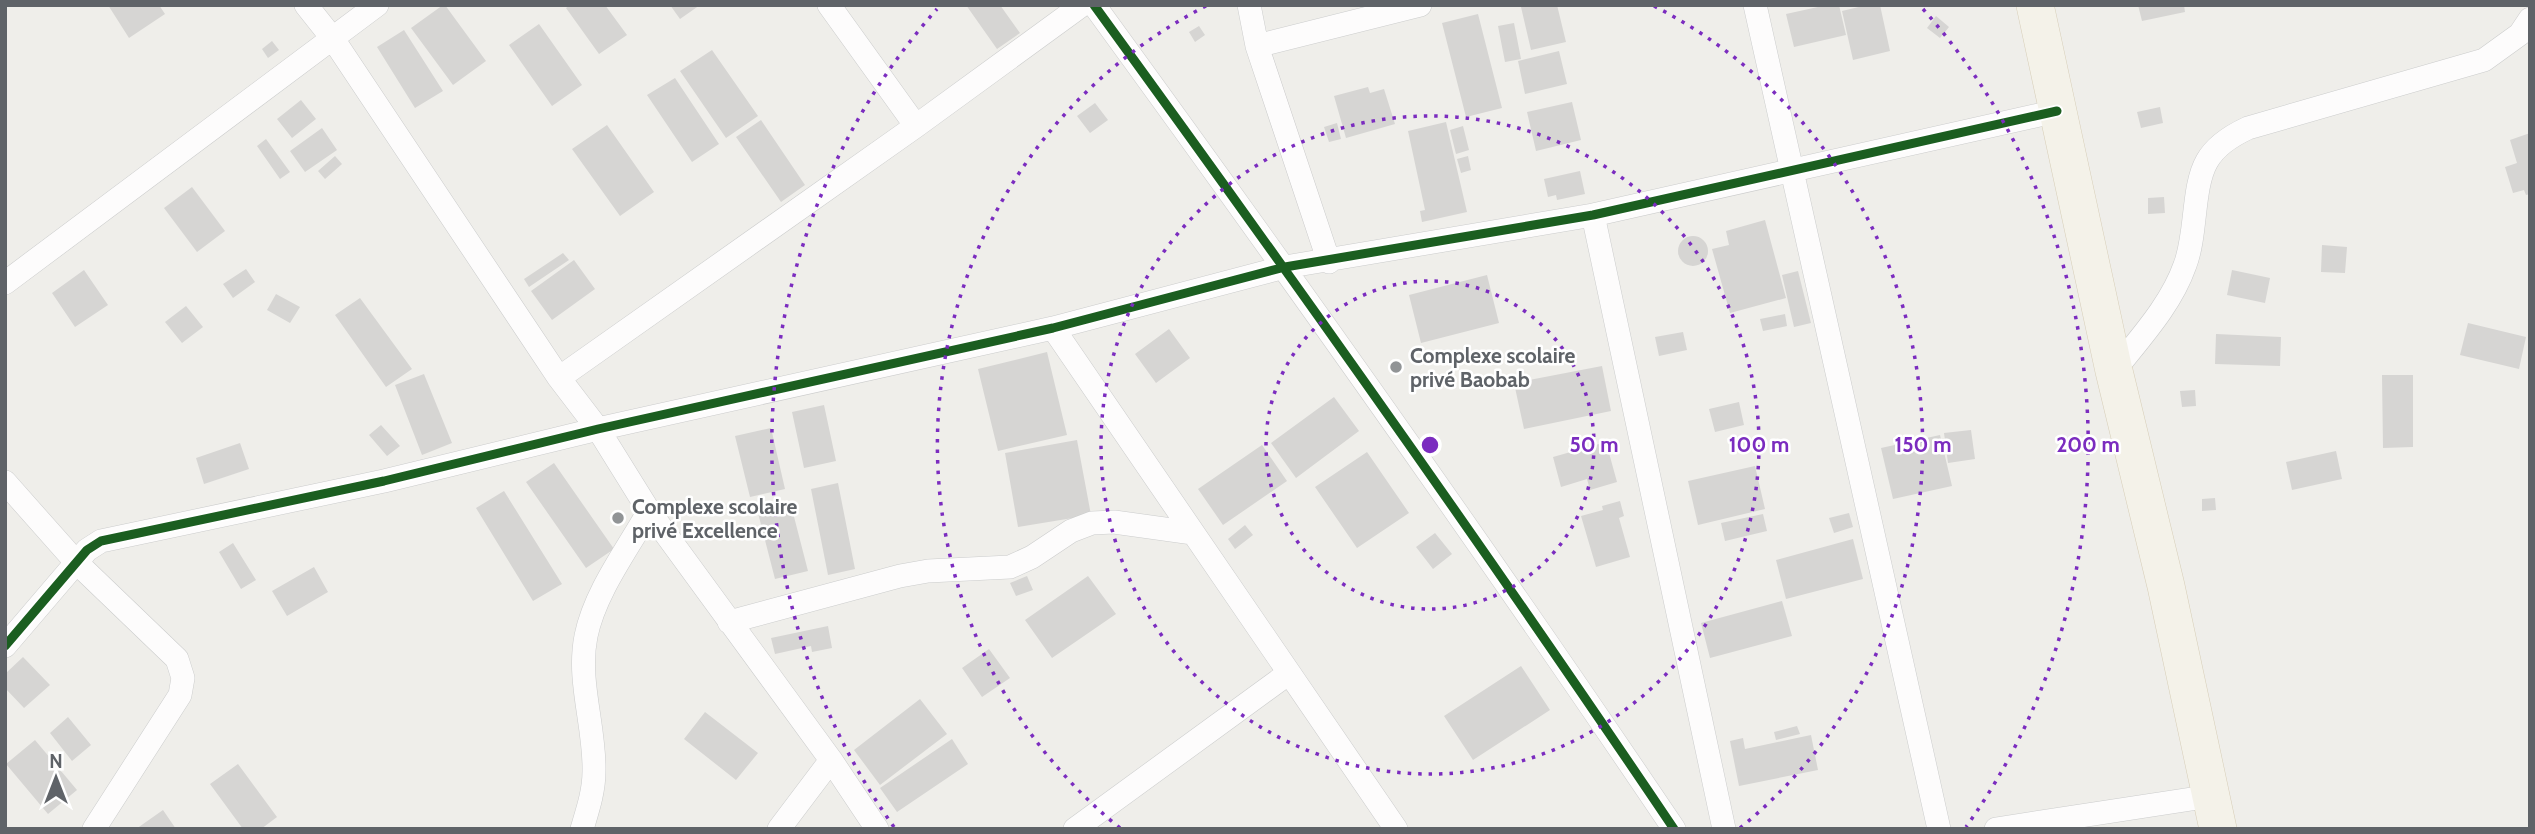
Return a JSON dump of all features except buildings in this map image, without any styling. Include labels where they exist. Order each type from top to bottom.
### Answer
[{"type":"main road","points":[[2035,5],[2114,371],[2166,586],[2214,813]]},
{"type":"street","points":[[306,5],[333,39],[559,378],[597,429],[649,511],[831,760],[877,829]]},
{"type":"street","points":[[5,283],[377,5]]},
{"type":"street","points":[[829,5],[916,126]]},
{"type":"street","points":[[559,378],[916,126],[1082,5]]},
{"type":"street","points":[[1094,5],[1285,267],[1674,829]]},
{"type":"street","points":[[1249,5],[1257,46],[1329,262]]},
{"type":"street","points":[[1257,46],[1420,5]]},
{"type":"street","points":[[1755,5],[1939,829]]},
{"type":"street","points":[[2114,371],[2168,301],[2186,264],[2194,233],[2200,181],[2207,160],[2228,138],[2248,128],[2484,60],[2520,34],[2530,19]]},
{"type":"street","points":[[8,641],[87,550],[102,541],[384,481],[597,429],[1053,328],[1285,267],[1329,262],[1593,215],[2057,111]]},
{"type":"street","points":[[1593,215],[1724,829]]},
{"type":"street","points":[[1053,328],[1396,829]]},
{"type":"street","points":[[5,482],[76,562],[177,659],[183,678],[180,695],[94,829]]},
{"type":"street","points":[[582,829],[592,795],[594,768],[584,673],[586,636],[601,594],[649,511]]},
{"type":"street","points":[[729,622],[900,576],[928,571],[1010,567],[1032,557],[1071,531],[1092,523],[1114,522],[1193,533]]},
{"type":"street","points":[[1075,829],[1289,673]]},
{"type":"street","points":[[779,829],[831,760]]},
{"type":"street","points":[[1996,829],[2214,813]]},
{"type":"cycle path","points":[[1094,5],[1388,414],[1674,829]]},
{"type":"cycle path","points":[[5,646],[87,550],[101,541],[384,481],[598,429],[1053,328],[1285,267],[1593,215],[2057,111]]},
{"type":"place","name":"Complexe scolaire privé Baobab","points":[[1396,367]]},
{"type":"place","name":"Complexe scolaire privé Excellence","points":[[618,518]]}]
